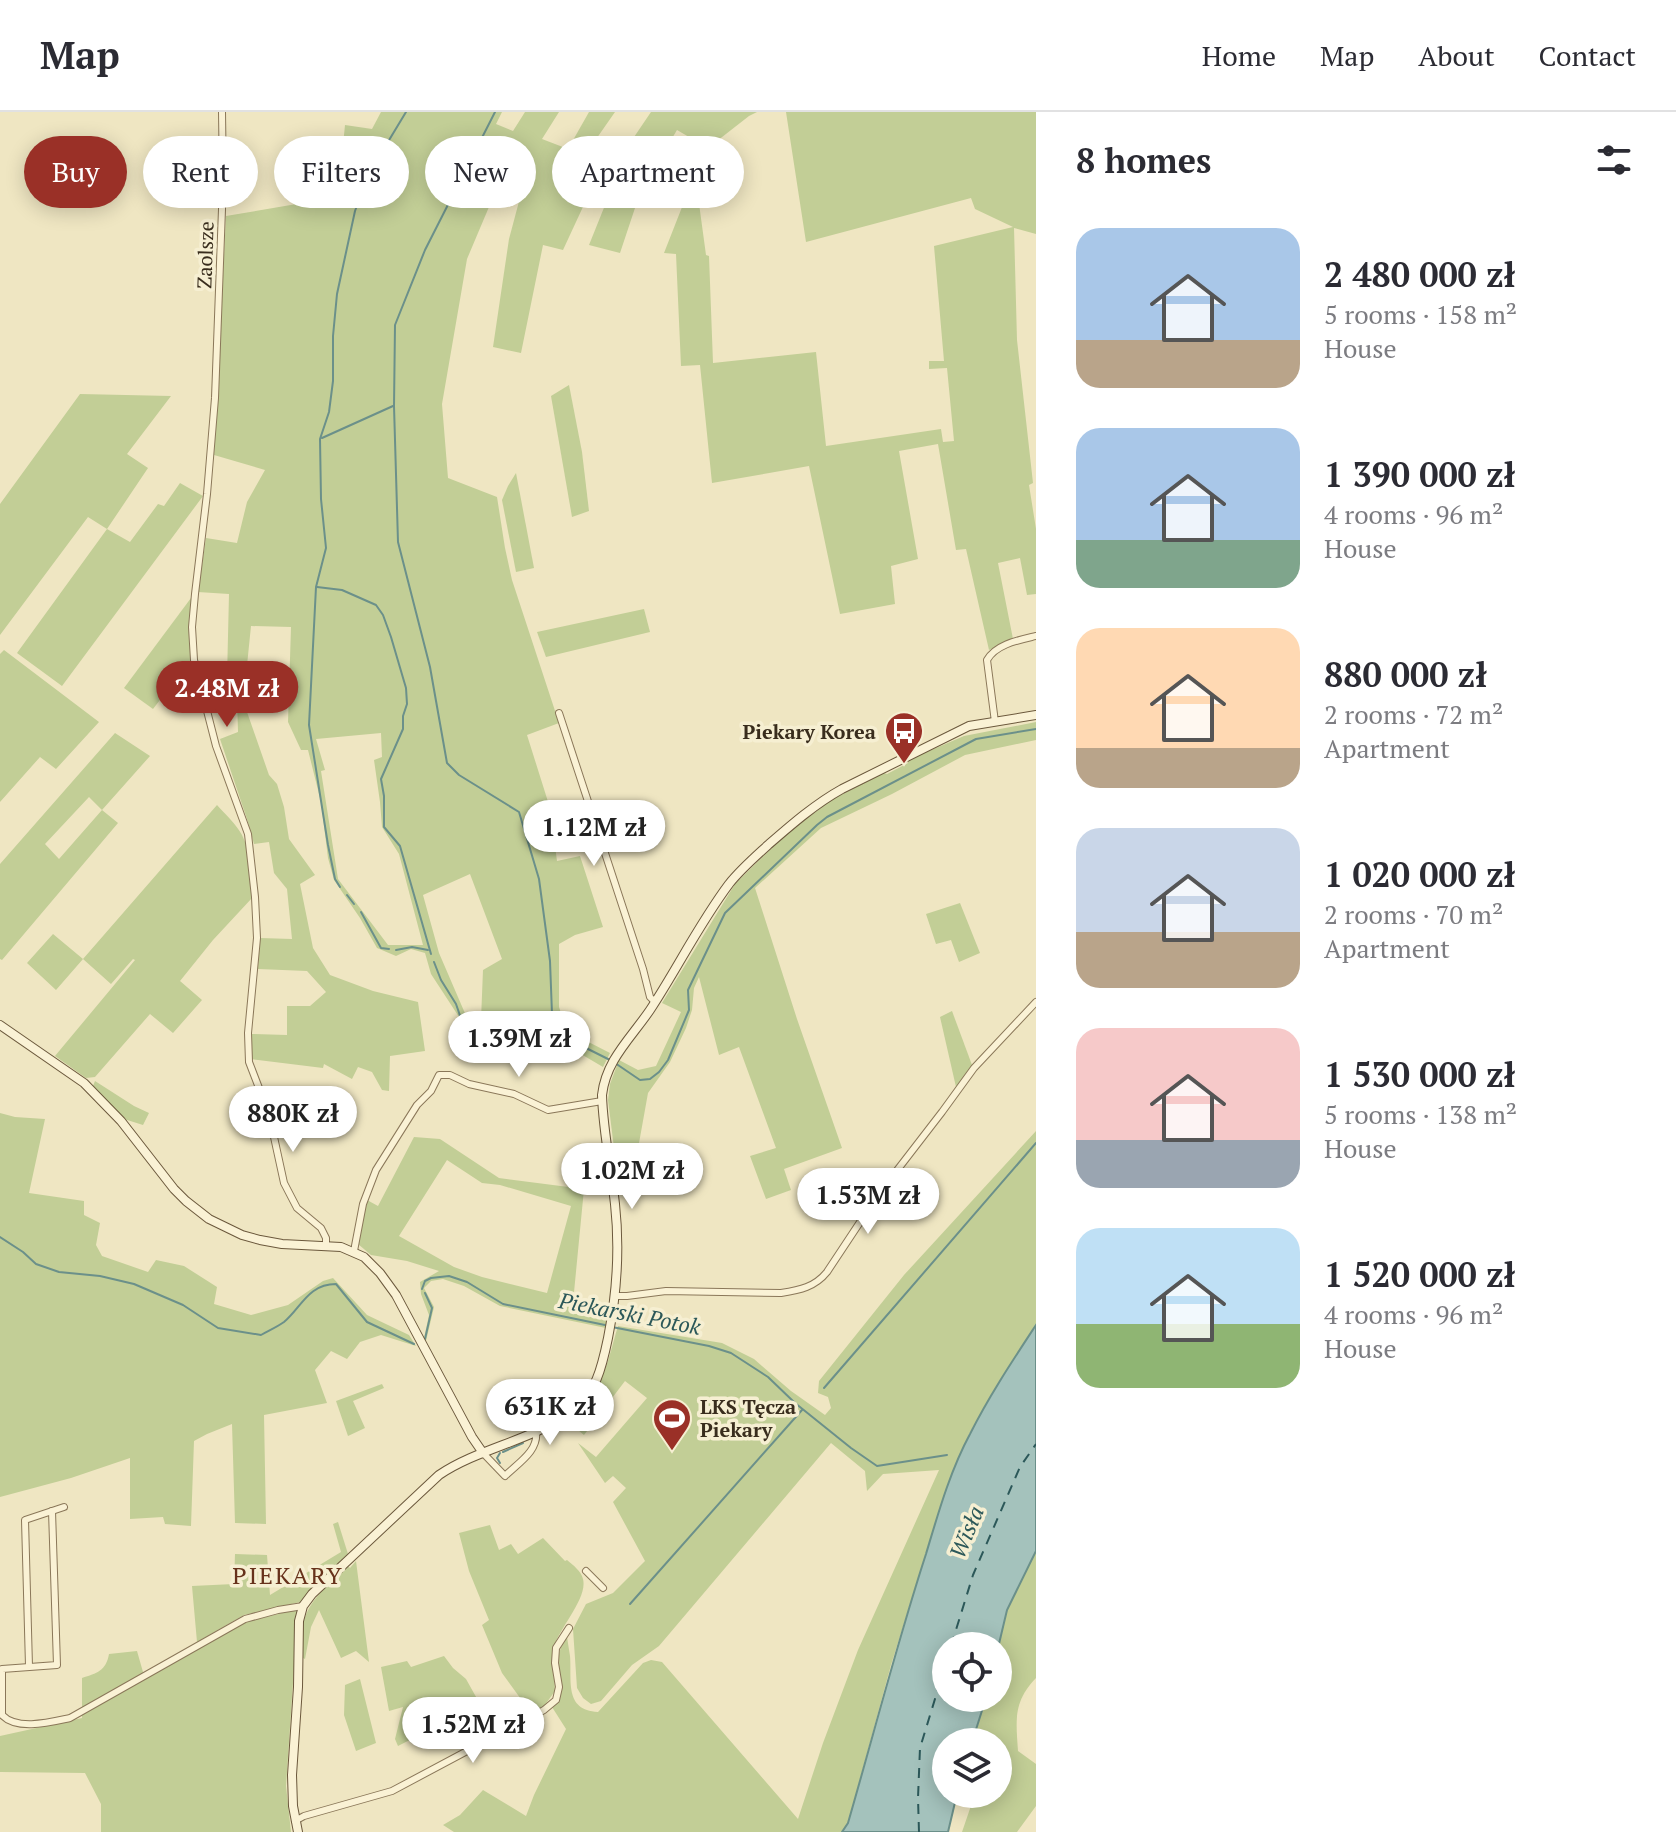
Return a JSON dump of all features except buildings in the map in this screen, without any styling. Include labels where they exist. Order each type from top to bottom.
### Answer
[{"type":"street","name":"Zaolsze","points":[[222,112],[223,182],[215,398],[192,627],[194,660],[216,746],[248,834],[257,938],[248,1033],[249,1062],[269,1114],[284,1183],[297,1208],[321,1228],[326,1246]]},
{"type":"street","points":[[995,722],[987,660],[990,654],[1008,644],[1036,636]]},
{"type":"street","points":[[559,713],[650,997],[655,1002]]},
{"type":"street","points":[[298,1832],[292,1775],[299,1675],[299,1621],[303,1606],[430,1482],[452,1467],[536,1431],[572,1411],[589,1394],[600,1372],[616,1296],[618,1262],[617,1222],[602,1101],[608,1070],[655,1002],[729,883],[751,860],[825,798],[969,726],[1036,715]]},
{"type":"street","points":[[616,1296],[666,1291],[781,1293],[800,1290],[819,1281],[878,1195],[974,1068],[1036,1002]]},
{"type":"street","points":[[0,1025],[84,1083],[121,1121],[174,1189],[209,1219],[260,1240],[341,1247],[364,1257],[396,1295],[474,1440],[505,1476],[532,1450],[536,1443],[536,1431]]},
{"type":"street","points":[[354,1251],[363,1204],[376,1170],[439,1075],[450,1075],[469,1084],[514,1094],[548,1110],[602,1101]]},
{"type":"street","points":[[29,1666],[25,1520],[64,1507]]},
{"type":"street","points":[[52,1511],[57,1665],[2,1669],[2,1715],[13,1723],[49,1723],[70,1718],[245,1619],[303,1606]]},
{"type":"street","points":[[586,1571],[603,1588]]},
{"type":"street","points":[[295,1821],[392,1791],[544,1710],[556,1700],[559,1687],[556,1648],[569,1628]]},
{"type":"green space","points":[[381,112],[502,112],[496,124],[513,131],[525,112],[559,112],[542,139],[552,143],[552,208],[582,208],[563,250],[543,245],[521,353],[493,347],[509,239],[517,208],[536,208],[536,136],[425,136],[425,208],[489,208],[467,259],[442,404],[448,478],[497,497],[512,580],[559,723],[527,735],[550,808],[557,861],[580,856],[603,927],[575,935],[559,944],[559,1007],[567,1031],[610,1053],[603,1067],[569,1047],[545,1038],[473,1043],[462,1031],[461,1020],[431,974],[425,953],[411,949],[396,956],[377,948],[334,880],[321,802],[308,750],[301,750],[288,722],[291,627],[251,626],[245,685],[227,678],[229,594],[198,592],[206,538],[237,543],[247,502],[265,470],[214,455],[226,216],[274,208],[409,208],[409,136],[344,136],[345,125],[372,129]],"holes":[[[381,733],[382,757],[374,760],[382,827],[399,854],[423,945],[388,945],[338,879],[321,771],[325,770],[316,739]],[[470,874],[502,959],[483,970],[481,1020],[467,1018],[439,953],[423,895]]]},
{"type":"green space","points":[[589,112],[615,112],[598,136],[575,136]]},
{"type":"green space","points":[[651,112],[757,112],[723,136],[687,136],[677,130],[673,136],[635,136]]},
{"type":"green space","points":[[786,112],[1036,112],[1036,234],[1014,228],[1017,340],[1033,483],[1029,485],[1036,529],[1036,594],[1027,595],[1020,558],[998,563],[1013,639],[989,650],[966,549],[956,550],[938,444],[899,451],[918,559],[891,566],[895,604],[840,614],[809,466],[712,483],[700,365],[681,366],[676,254],[664,253],[682,208],[700,208],[706,255],[709,256],[713,363],[816,352],[826,446],[941,429],[943,442],[954,441],[947,368],[929,369],[929,361],[944,361],[934,246],[1013,227],[975,209],[971,198],[806,242]]},
{"type":"green space","points":[[604,208],[635,208],[620,253],[589,245]]},
{"type":"green space","points":[[569,385],[589,511],[572,517],[551,396]]},
{"type":"green space","points":[[80,394],[171,396],[127,454],[148,468],[107,529],[88,517],[0,635],[0,504]]},
{"type":"green space","points":[[516,473],[534,568],[516,572],[502,500]]},
{"type":"green space","points":[[180,483],[203,496],[62,686],[17,653],[107,529],[130,542],[158,504],[164,506]]},
{"type":"green space","points":[[191,598],[190,661],[153,709],[124,688]]},
{"type":"green space","points":[[644,609],[650,632],[546,657],[537,632]]},
{"type":"green space","points":[[4,650],[99,722],[56,769],[40,757],[0,802],[0,654]]},
{"type":"green space","points":[[237,698],[247,712],[269,775],[277,784],[289,839],[315,875],[300,884],[313,948],[330,975],[373,991],[418,1002],[425,1051],[390,1056],[389,1091],[382,1090],[372,1072],[358,1067],[352,1079],[324,1064],[323,1068],[251,1059],[252,1034],[287,1035],[287,1006],[310,1006],[326,992],[307,971],[258,969],[260,938],[292,939],[287,889],[274,873],[269,842],[254,844],[220,739],[238,732]]},
{"type":"green space","points":[[1036,722],[1036,740],[965,755],[821,828],[755,888],[842,1148],[784,1169],[791,1190],[766,1199],[750,1156],[776,1148],[739,1047],[719,1055],[699,977],[686,1028],[670,1062],[648,1093],[634,1171],[617,1172],[608,1100],[619,1060],[638,1070],[656,1066],[681,1012],[662,1003],[735,884],[783,837],[831,800],[887,774],[908,763],[908,760],[964,736]]},
{"type":"green space","points":[[115,733],[150,756],[102,810],[118,823],[2,960],[0,864]],"holes":[[[89,797],[102,810],[59,859],[45,844]]]},
{"type":"green space","points":[[217,805],[237,827],[245,842],[252,898],[180,981],[202,1000],[173,1033],[150,1014],[95,1077],[86,1078],[55,1056],[135,960],[111,984],[83,959]]},
{"type":"green space","points":[[960,903],[980,953],[959,962],[951,940],[936,944],[926,914]]},
{"type":"green space","points":[[53,934],[83,959],[56,990],[27,963]]},
{"type":"green space","points":[[952,1011],[972,1065],[956,1087],[940,1017]]},
{"type":"green space","points":[[95,1081],[149,1113],[143,1125],[124,1119],[93,1086]]},
{"type":"green space","points":[[0,1113],[45,1119],[29,1193],[84,1201],[84,1215],[100,1223],[96,1245],[102,1256],[148,1272],[156,1260],[184,1266],[217,1287],[214,1304],[251,1315],[288,1305],[323,1281],[333,1278],[367,1315],[409,1335],[416,1346],[381,1335],[360,1342],[347,1359],[331,1351],[315,1370],[327,1403],[264,1415],[266,1524],[235,1523],[232,1424],[194,1441],[191,1526],[165,1524],[163,1517],[130,1519],[130,1458],[0,1497]]},
{"type":"green space","points":[[1036,1131],[1036,1325],[969,1434],[955,1468],[891,1665],[848,1823],[842,1832],[454,1832],[443,1825],[460,1815],[483,1790],[526,1816],[566,1729],[552,1707],[560,1691],[559,1656],[567,1637],[572,1693],[580,1706],[598,1712],[643,1663],[651,1660],[662,1662],[798,1819],[858,1650],[939,1470],[883,1474],[867,1491],[865,1471],[831,1443],[659,1646],[632,1665],[601,1701],[591,1704],[577,1688],[573,1629],[586,1604],[613,1593],[645,1561],[613,1502],[626,1488],[613,1476],[605,1483],[578,1443],[596,1457],[647,1398],[625,1381],[584,1435],[566,1420],[596,1390],[618,1326],[722,1343],[754,1359],[825,1415],[831,1408],[828,1397],[818,1393],[819,1381],[904,1275]]},
{"type":"green space","points":[[414,1137],[440,1139],[499,1178],[584,1189],[572,1313],[607,1320],[606,1328],[500,1306],[464,1286],[443,1279],[431,1281],[424,1288],[434,1307],[426,1341],[429,1315],[420,1282],[439,1271],[407,1261],[371,1255],[358,1244],[367,1200],[378,1206]],"holes":[[[447,1160],[482,1183],[500,1185],[571,1206],[547,1293],[454,1267],[399,1236]]]},
{"type":"green space","points":[[382,1384],[384,1388],[353,1401],[365,1428],[348,1436],[336,1401]]},
{"type":"green space","points":[[338,1522],[348,1554],[300,1602],[244,1615],[197,1642],[192,1586],[234,1584],[235,1554],[267,1555],[270,1595],[341,1552],[333,1524]]},
{"type":"green space","points":[[490,1525],[499,1550],[511,1544],[518,1554],[543,1538],[576,1568],[583,1579],[581,1595],[553,1652],[555,1691],[542,1709],[531,1713],[502,1673],[482,1625],[489,1620],[469,1571],[459,1533]]},
{"type":"green space","points":[[1036,1551],[1036,1678],[1020,1703],[1017,1730],[1018,1751],[1036,1764],[1036,1806],[1017,1832],[962,1832],[970,1808],[1012,1808],[1012,1728],[976,1728],[982,1712],[1012,1712],[1012,1632],[1002,1632],[1007,1610]]},
{"type":"green space","points":[[356,1561],[369,1662],[356,1651],[341,1658],[319,1610],[303,1658],[302,1630],[309,1608],[327,1586]]},
{"type":"green space","points":[[298,1609],[286,1786],[291,1832],[101,1832],[101,1804],[85,1773],[0,1772],[0,1736],[82,1718],[82,1678],[100,1670],[109,1654],[137,1651],[145,1679],[246,1622]]},
{"type":"green space","points":[[444,1656],[466,1679],[480,1704],[398,1746],[395,1739],[403,1707],[389,1711],[381,1667],[407,1661],[411,1667]]},
{"type":"green space","points":[[360,1679],[376,1743],[356,1751],[344,1715],[345,1685]]},
{"type":"water","name":"Wisła","points":[[1036,1325],[1036,1551],[1007,1610],[1002,1632],[932,1632],[932,1712],[982,1712],[976,1728],[932,1728],[932,1808],[954,1808],[948,1832],[842,1832],[848,1823],[905,1621],[950,1478],[1002,1378]]},
{"type":"waterway","points":[[340,887],[335,879],[328,845],[309,725],[316,587],[326,548],[320,439],[329,412],[333,381],[337,294],[355,211],[368,175],[406,112]]},
{"type":"waterway","points":[[495,112],[425,250],[395,325],[398,542],[430,667],[447,763],[459,775],[519,812],[539,879],[550,961],[552,1014],[560,1035]]},
{"type":"waterway","points":[[322,438],[393,406]]},
{"type":"waterway","points":[[317,587],[342,590],[376,605],[391,637],[406,688],[407,704],[403,729],[381,779],[384,827],[400,846],[431,954]]},
{"type":"waterway","points":[[615,1063],[640,1080],[650,1079],[659,1072],[668,1060],[689,1010],[688,990],[725,913],[827,817],[976,739],[1036,729]]},
{"type":"waterway","points":[[347,895],[354,904]]},
{"type":"waterway","points":[[361,912],[381,948],[389,949]]},
{"type":"waterway","points":[[396,950],[412,947],[428,950]]},
{"type":"waterway","points":[[434,962],[456,1004],[465,1030],[475,1039],[507,1035]]},
{"type":"waterway","points":[[515,1034],[560,1035],[610,1060]]},
{"type":"waterway","points":[[824,1388],[1036,1143]]},
{"type":"waterway","name":"Piekarski Potok","points":[[0,1237],[36,1264],[59,1272],[100,1276],[134,1284],[183,1305],[218,1328],[261,1335],[284,1322],[312,1292],[336,1284],[367,1322],[414,1344]]},
{"type":"waterway","name":"Piekarski Potok","points":[[422,1289],[425,1281],[431,1278],[449,1276],[467,1282],[503,1304],[605,1325]]},
{"type":"waterway","name":"Piekarski Potok","points":[[425,1293],[432,1308],[425,1339]]},
{"type":"waterway","name":"Piekarski Potok","points":[[612,1327],[731,1353],[768,1377],[795,1403],[877,1466],[947,1455]]},
{"type":"waterway","points":[[630,1604],[802,1410]]},
{"type":"waterway","points":[[503,1452],[523,1443]]},
{"type":"waterway","points":[[500,1453],[497,1458],[500,1463]]},
{"type":"ferry route","points":[[955,1632],[973,1575],[1020,1467],[1036,1444]]},
{"type":"ferry route","points":[[919,1832],[920,1748],[932,1709]]},
{"type":"place","name":"Piekary Korea","points":[[904,765]]},
{"type":"place","name":"LKS Tęcza Piekary","points":[[672,1452]]},
{"type":"district","name":"PIEKARY","points":[[288,1575]]}]
